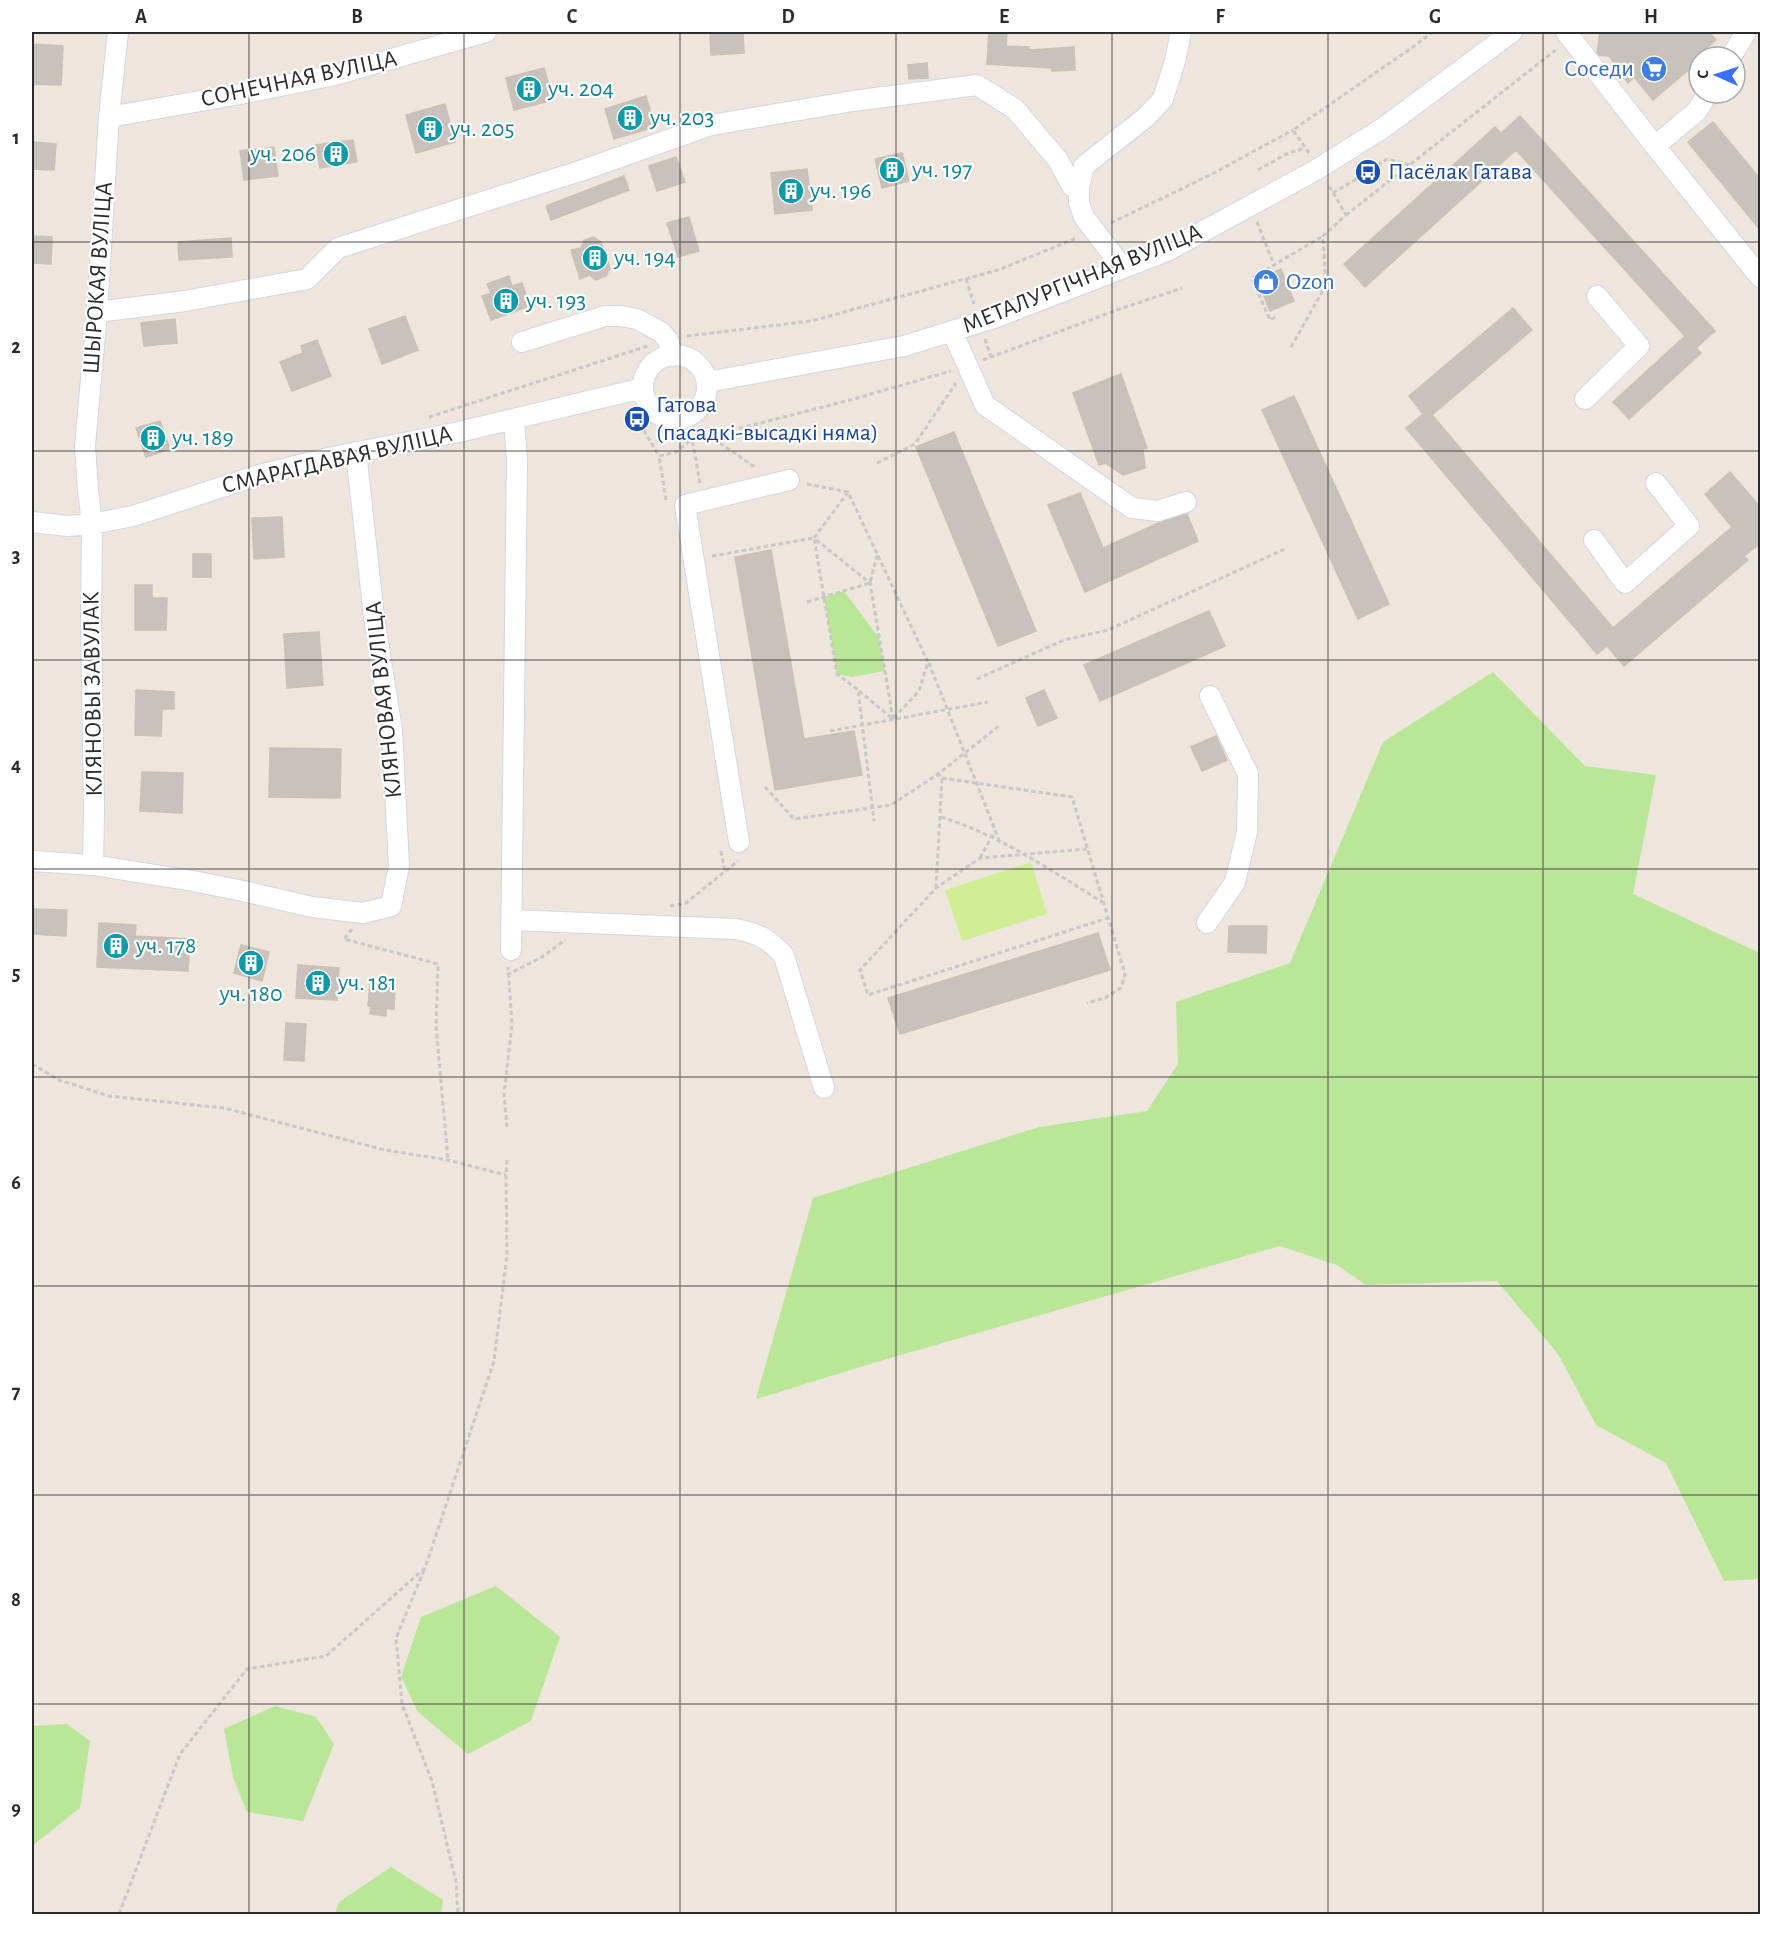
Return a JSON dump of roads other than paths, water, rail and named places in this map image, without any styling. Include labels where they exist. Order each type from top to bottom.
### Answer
[{"type":"street","name":"ШЫРОКАЯ ВУЛІЦА","points":[[92,524],[85,446],[97,312],[109,117],[118,32]]},
{"type":"street","name":"СОНЕЧНАЯ ВУЛІЦА","points":[[109,117],[336,75],[486,32]]},
{"type":"street","points":[[1123,268],[1084,217],[1078,203],[1084,166],[1146,117],[1162,99],[1175,61],[1181,32]]},
{"type":"street","name":"МЕТАЛУРГІЧНАЯ ВУЛІЦА","points":[[707,382],[904,346],[997,317],[1167,251],[1316,170],[1383,128],[1512,32]]},
{"type":"street","points":[[1738,45],[1746,32]]},
{"type":"street","points":[[1569,35],[1761,277]]},
{"type":"street","points":[[97,312],[185,301],[307,279],[338,248],[583,170],[711,125],[864,99],[977,85],[1015,110],[1058,160],[1072,186],[1079,187]]},
{"type":"street","points":[[1655,146],[1697,111],[1701,105]]},
{"type":"street","points":[[1585,399],[1639,346],[1597,296]]},
{"type":"street","points":[[522,342],[605,316],[637,319],[650,325],[670,348],[695,362],[707,382],[706,396],[699,409],[688,417],[674,420],[660,416],[646,397],[649,370],[670,348]]},
{"type":"street","points":[[952,331],[986,405],[1132,508],[1158,511],[1186,502]]},
{"type":"street","name":"СМАРАГДАВАЯ ВУЛІЦА","points":[[32,522],[69,526],[133,516],[259,475],[356,452],[514,419],[646,397]]},
{"type":"street","points":[[510,950],[517,461],[514,419]]},
{"type":"street","name":"КЛЯНОВАЯ ВУЛІЦА","points":[[32,861],[93,865],[213,885],[312,908],[363,913],[391,906],[399,866],[392,730],[374,617],[356,452]]},
{"type":"street","points":[[739,842],[685,505],[789,480]]},
{"type":"street","points":[[1594,540],[1625,583],[1689,526],[1656,483]]},
{"type":"street","name":"КЛЯНОВЫ ЗАВУЛАК","points":[[92,524],[93,865]]},
{"type":"street","points":[[1207,923],[1236,882],[1247,832],[1248,774],[1210,696]]},
{"type":"street","points":[[511,920],[736,929],[759,934],[772,943],[784,956],[824,1088]]},
{"type":"place","name":"Соседи","points":[[1654,69]]},
{"type":"place","name":"уч. 204","points":[[529,89]]},
{"type":"place","name":"уч. 203","points":[[630,118]]},
{"type":"place","name":"уч. 205","points":[[430,129]]},
{"type":"place","name":"уч. 206","points":[[336,154]]},
{"type":"place","name":"уч. 197","points":[[892,170]]},
{"type":"place","name":"Пасёлак Гатава","points":[[1368,172]]},
{"type":"place","name":"уч. 196","points":[[791,191]]},
{"type":"place","name":"уч. 194","points":[[595,258]]},
{"type":"place","name":"Ozon","points":[[1266,282]]},
{"type":"place","name":"уч. 193","points":[[506,301]]},
{"type":"place","name":"Гатова (пасадкі-высадкі няма)","points":[[637,419]]},
{"type":"place","name":"уч. 189","points":[[153,438]]},
{"type":"place","name":"уч. 178","points":[[116,946]]},
{"type":"place","name":"уч. 180","points":[[251,963]]},
{"type":"place","name":"уч. 181","points":[[318,983]]}]
